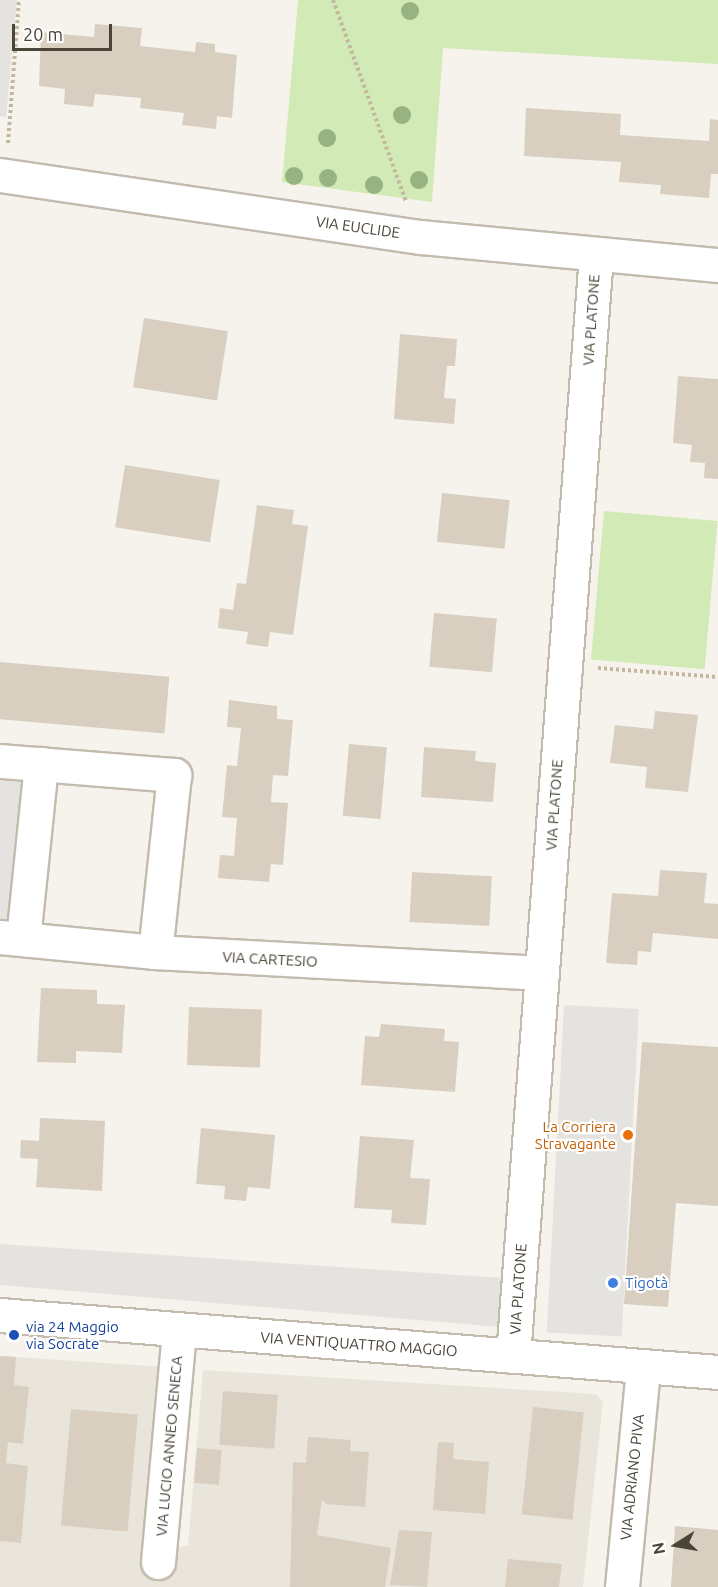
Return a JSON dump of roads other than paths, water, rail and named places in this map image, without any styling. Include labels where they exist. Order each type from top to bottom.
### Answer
[{"type":"street","name":"VIA EUCLIDE","points":[[4,163],[420,237],[718,265]]},
{"type":"street","name":"VIA PLATONE","points":[[513,1356],[596,254]]},
{"type":"street","points":[[0,761],[174,775],[155,952]]},
{"type":"street","points":[[12,938],[41,764]]},
{"type":"street","name":"VIA CARTESIO","points":[[12,938],[155,952],[541,973]]},
{"type":"street","name":"VIA VENTIQUATTRO MAGGIO","points":[[0,1316],[718,1372]]},
{"type":"street","name":"VIA LUCIO ANNEO SENECA","points":[[158,1562],[179,1330]]},
{"type":"street","name":"VIA ADRIANO PIVA","points":[[622,1587],[643,1367]]},
{"type":"place","name":"La Corriera Stravagante","points":[[628,1135]]},
{"type":"place","name":"Tigotà","points":[[613,1283]]},
{"type":"place","name":"via 24 Maggio via Socrate","points":[[14,1335]]}]
